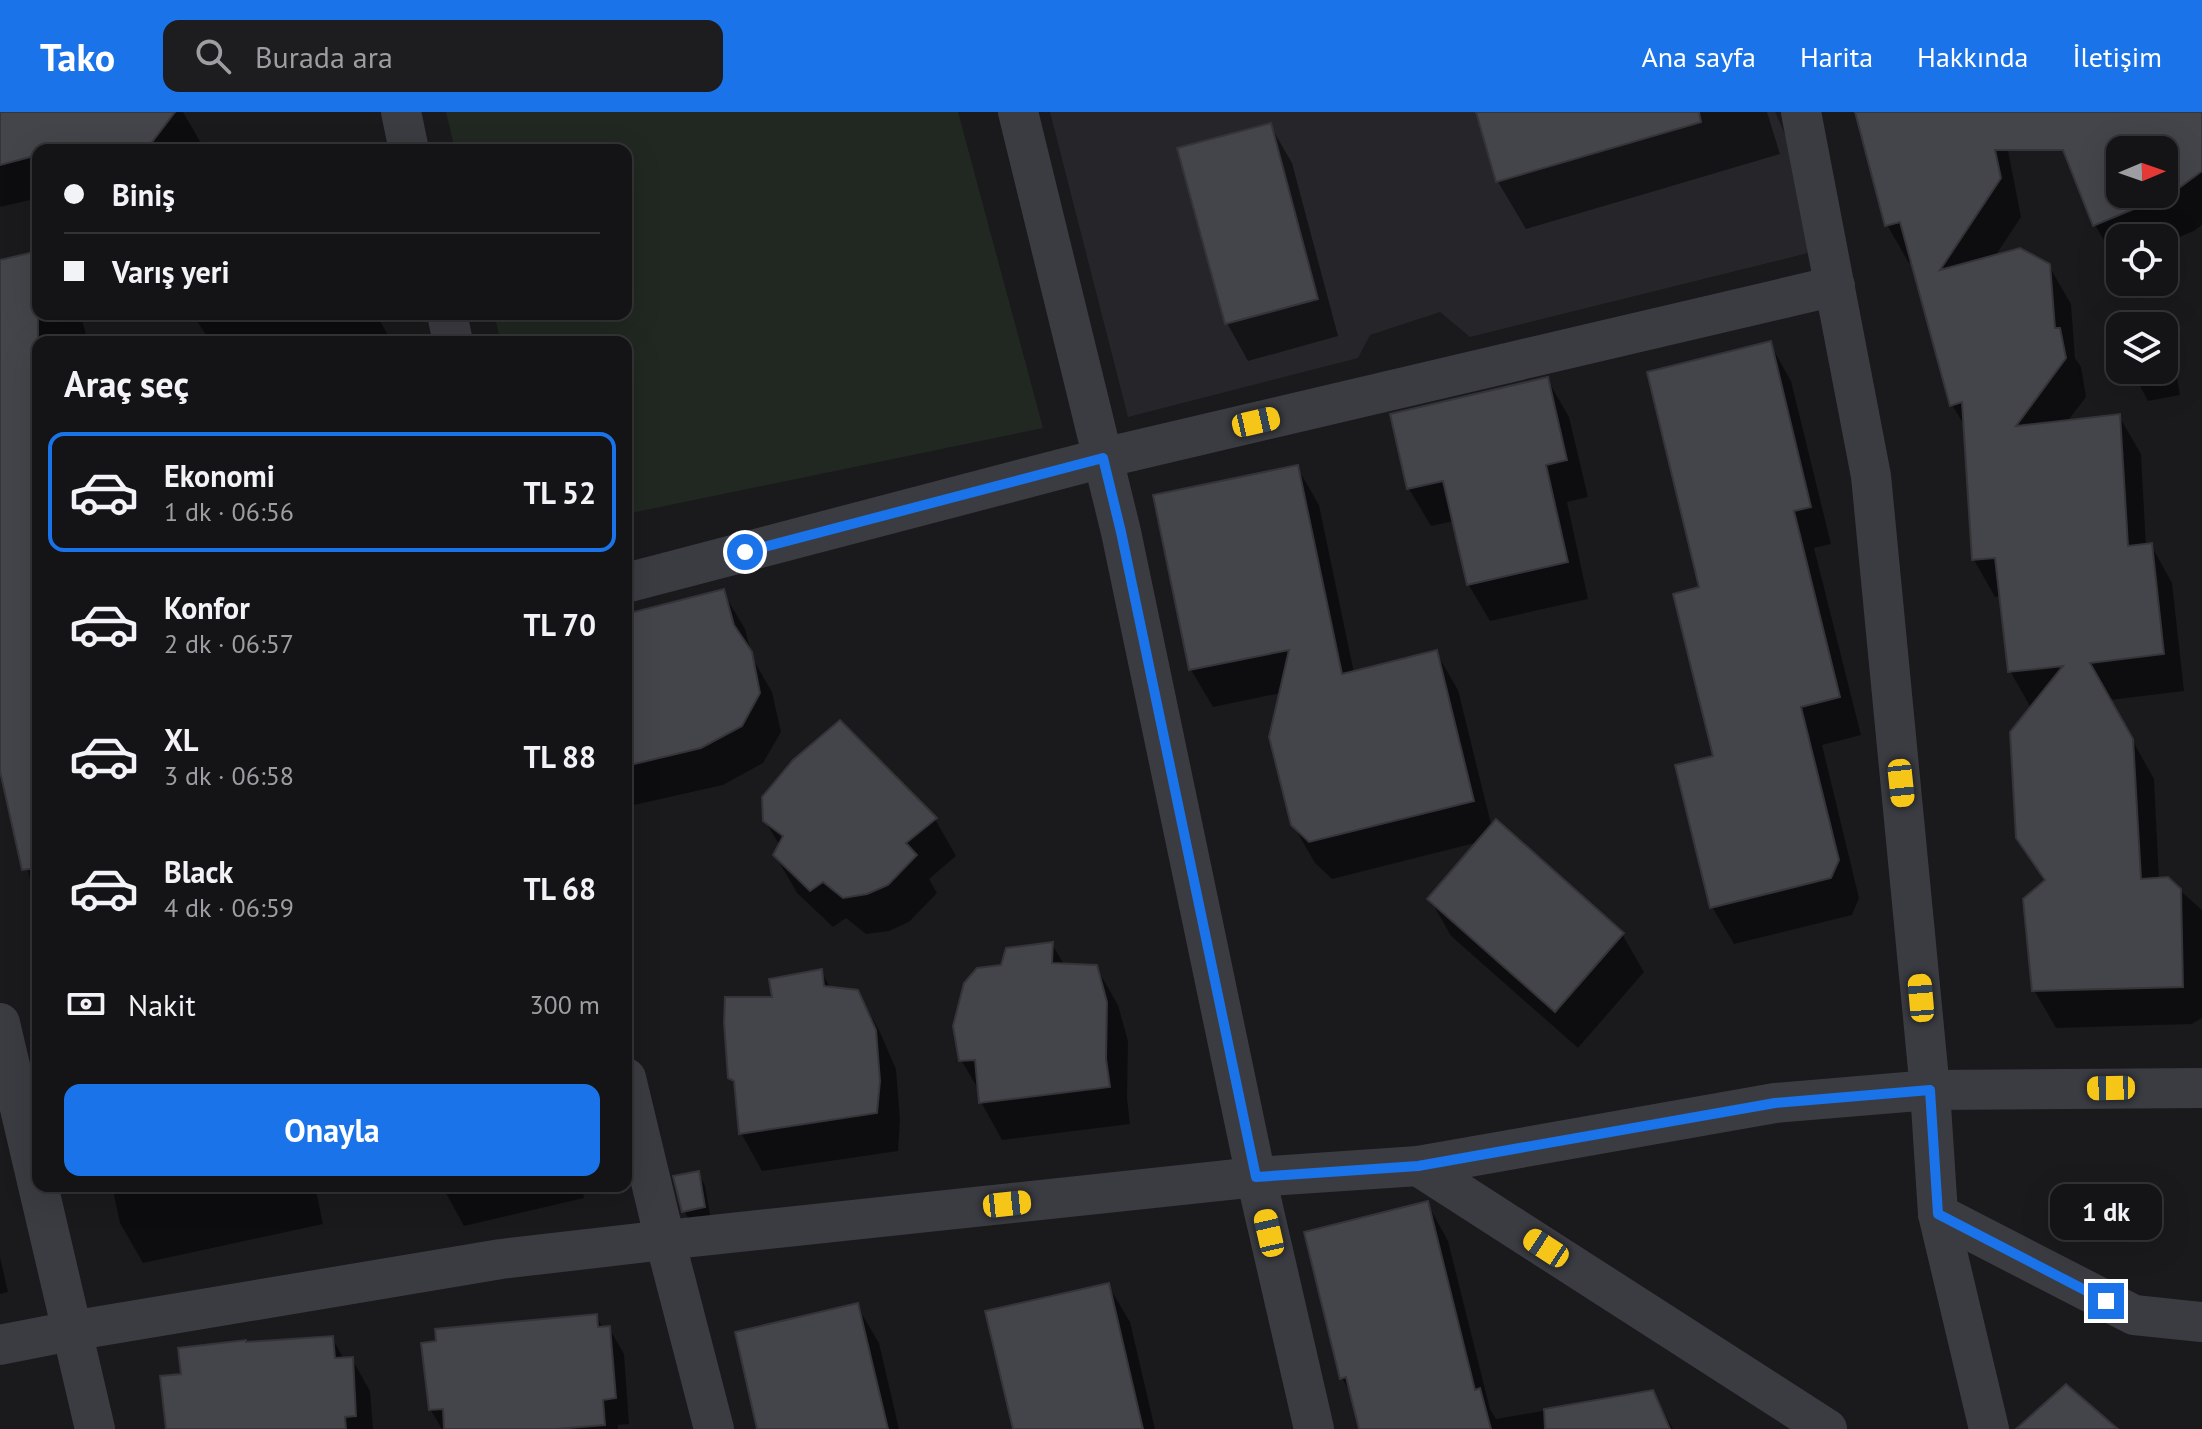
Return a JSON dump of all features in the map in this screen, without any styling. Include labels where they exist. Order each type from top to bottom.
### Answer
[{"type":"street","points":[[401,112],[408,144]]},
{"type":"street","points":[[1018,112],[1121,532],[1256,1177],[1314,1429]]},
{"type":"street","points":[[1801,112],[1871,476],[1930,1090],[1938,1214],[1989,1429]]},
{"type":"street","points":[[632,581],[1103,458],[1835,286]]},
{"type":"street","points":[[0,1023],[32,1162]]},
{"type":"street","points":[[0,1345],[501,1259],[1256,1177],[1418,1166],[1775,1103],[1930,1090],[2202,1088]]},
{"type":"street","points":[[632,1103],[714,1429]]},
{"type":"street","points":[[1418,1166],[1827,1429]]},
{"type":"street","points":[[39,1192],[95,1429]]},
{"type":"street","points":[[1938,1214],[2134,1315],[2202,1322]]},
{"type":"shaded area","points":[[446,112],[958,112],[1043,428],[632,513],[632,336],[500,336],[496,320],[632,320],[632,144],[454,144]]},
{"type":"shaded area","points":[[1050,112],[1775,112],[1788,141],[1808,253],[1470,337],[1440,312],[1370,335],[1358,358],[1128,417]]},
{"type":"building","points":[[0,112],[175,112],[151,144],[32,144],[32,157],[0,165]]},
{"type":"building","points":[[1476,112],[1699,112],[1701,122],[1496,182]]},
{"type":"building","points":[[1855,112],[2202,112],[2202,171],[2178,189],[2178,136],[2106,136],[2106,208],[2136,208],[2093,226],[2063,150],[1995,150],[2001,178],[1940,270],[2020,248],[2050,264],[2055,328],[2060,328],[2066,358],[2016,426],[2120,414],[2128,546],[2152,543],[2164,654],[2090,663],[2133,739],[2141,879],[2168,877],[2181,889],[2183,987],[2032,991],[2023,899],[2045,880],[2016,838],[2010,732],[2063,666],[2008,672],[1995,558],[1972,560],[1962,402],[1950,406],[1900,222],[1885,226]]},
{"type":"building","points":[[1271,123],[1318,299],[1225,324],[1177,148]]},
{"type":"building","points":[[32,252],[32,320],[38,320],[38,336],[32,336],[32,869],[22,870],[0,771],[0,260]]},
{"type":"building","points":[[1771,341],[1811,507],[1794,511],[1840,697],[1801,707],[1839,860],[1831,878],[1710,908],[1675,765],[1713,756],[1673,594],[1699,587],[1647,372]]},
{"type":"building","points":[[1548,377],[1567,460],[1546,465],[1568,562],[1467,585],[1443,481],[1407,489],[1390,414]]},
{"type":"building","points":[[1298,465],[1342,674],[1437,650],[1474,801],[1309,842],[1291,825],[1269,737],[1289,650],[1189,670],[1153,495]]},
{"type":"building","points":[[724,589],[734,625],[752,652],[760,693],[742,726],[701,748],[632,765],[632,612]]},
{"type":"building","points":[[840,720],[937,818],[906,843],[917,855],[888,885],[867,894],[843,898],[823,882],[810,891],[773,855],[783,836],[763,821],[762,797],[793,760]]},
{"type":"building","points":[[1496,819],[1624,933],[1555,1012],[1427,899]]},
{"type":"building","points":[[1053,942],[1052,963],[1097,965],[1107,1002],[1106,1059],[1110,1087],[979,1103],[975,1060],[959,1061],[953,1026],[964,983],[977,968],[1001,965],[1006,948]]},
{"type":"building","points":[[822,969],[824,986],[858,990],[876,1030],[880,1081],[877,1113],[739,1134],[734,1081],[728,1078],[725,997],[772,997],[769,979]]},
{"type":"building","points":[[699,1171],[705,1207],[682,1212],[673,1176]]},
{"type":"building","points":[[1428,1201],[1475,1390],[1480,1388],[1491,1429],[1359,1429],[1346,1377],[1340,1379],[1304,1232]]},
{"type":"building","points":[[1109,1283],[1143,1429],[1013,1429],[985,1311]]},
{"type":"building","points":[[858,1303],[888,1429],[757,1429],[735,1332]]},
{"type":"building","points":[[597,1314],[598,1327],[610,1326],[616,1398],[603,1400],[605,1425],[556,1429],[444,1429],[443,1409],[429,1410],[421,1343],[436,1341],[435,1329]]},
{"type":"building","points":[[333,1336],[335,1358],[353,1357],[356,1416],[345,1417],[346,1429],[166,1429],[160,1376],[181,1374],[178,1348],[246,1340]]},
{"type":"building","points":[[2066,1384],[2118,1429],[2016,1429]]},
{"type":"building","points":[[1653,1390],[1670,1429],[1545,1429],[1544,1409]]},
{"type":"route","points":[[745,552],[1103,458],[1256,1177],[1418,1166],[1775,1103],[1930,1090],[1938,1214],[2106,1301]]}]
